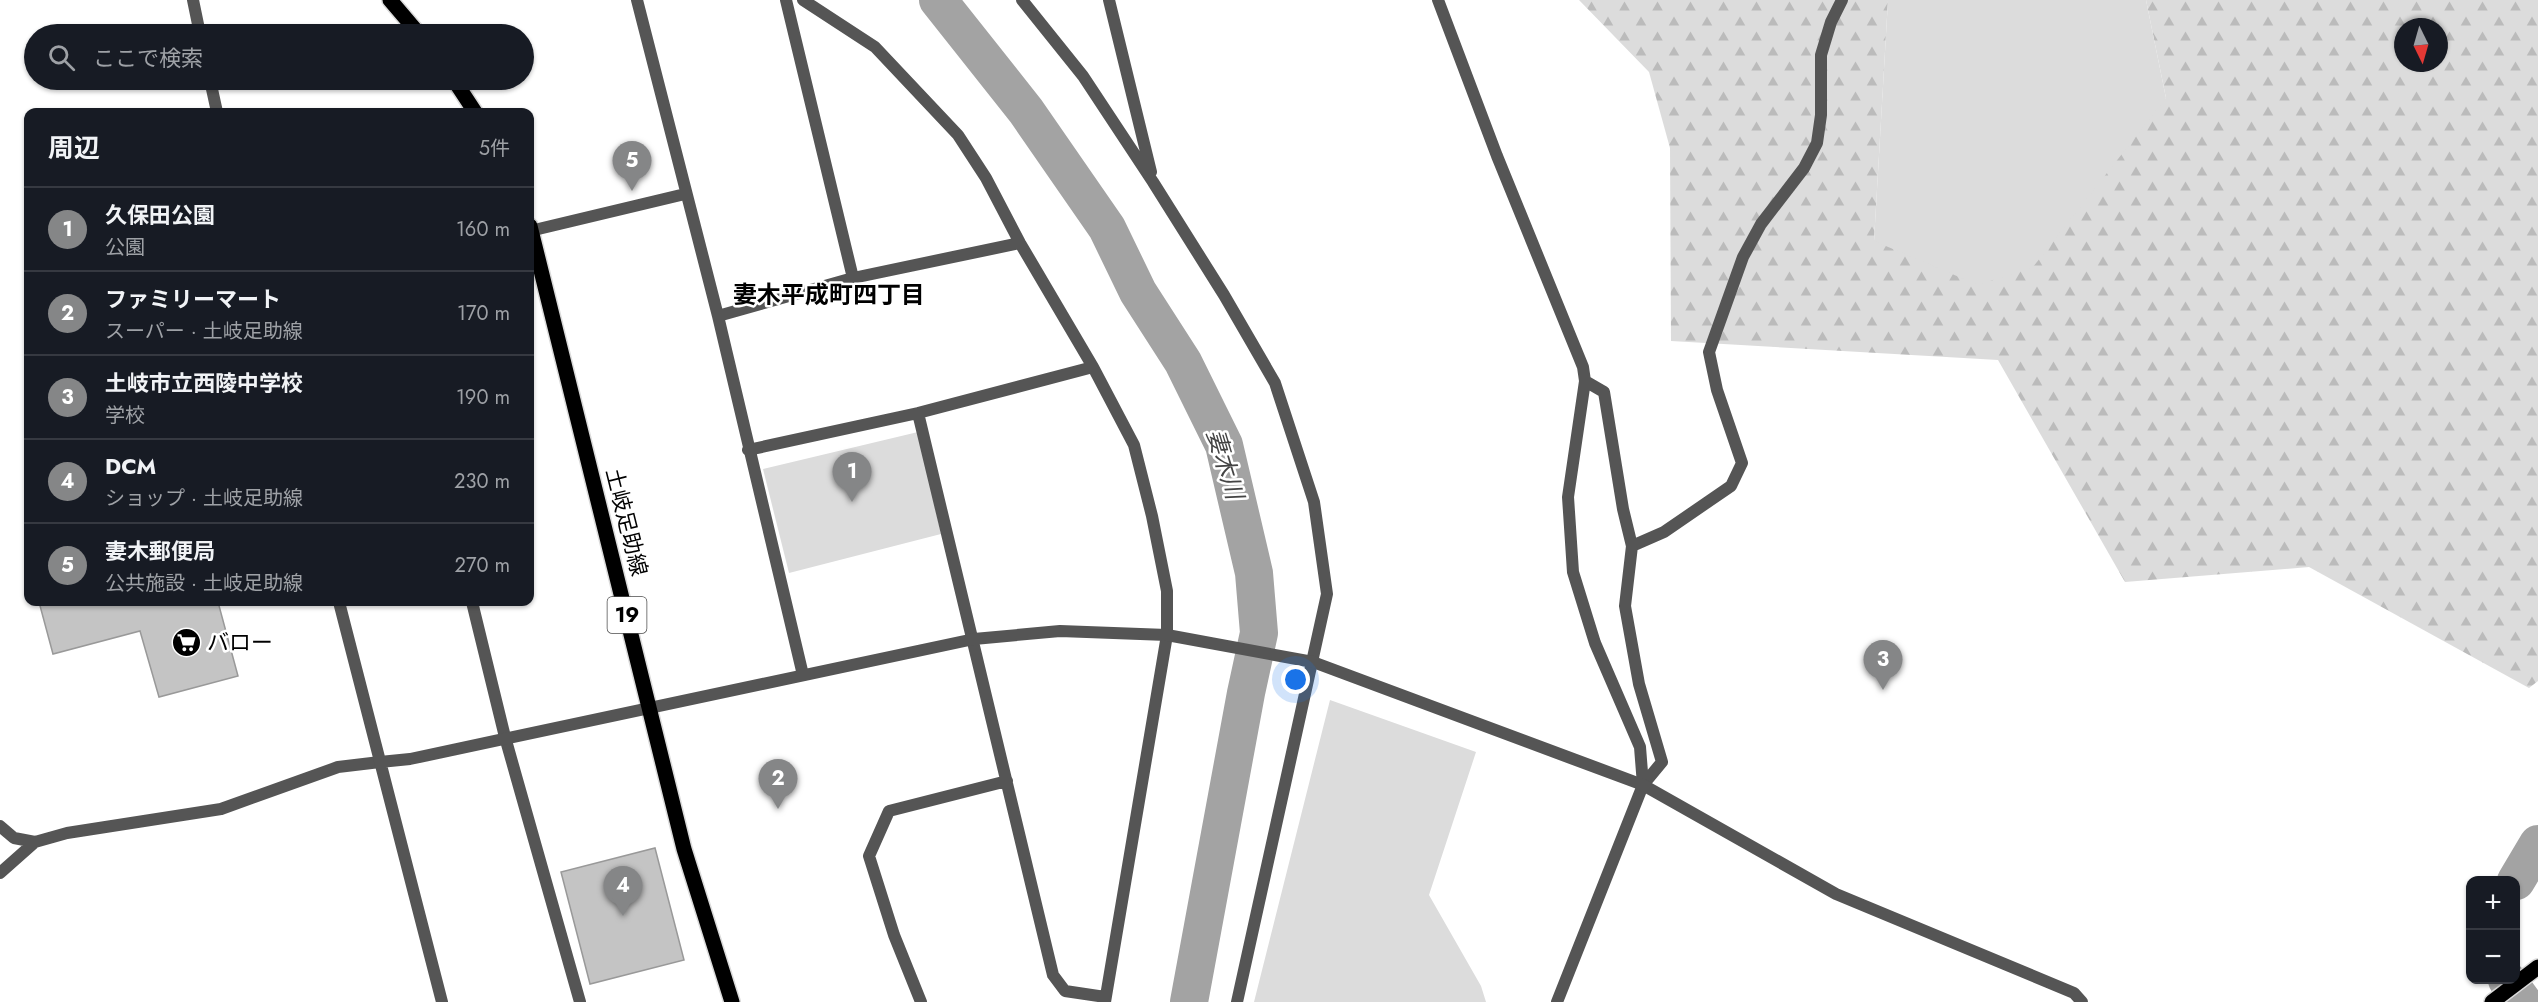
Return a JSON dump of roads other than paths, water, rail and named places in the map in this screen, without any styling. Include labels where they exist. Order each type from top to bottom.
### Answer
[{"type":"main road","points":[[390,0],[410,24]]},
{"type":"main road","points":[[461,90],[472,108]]},
{"type":"main road","name":"土岐足助線","points":[[534,245],[684,849],[732,1002]]},
{"type":"main road","points":[[2492,1002],[2538,967]]},
{"type":"street","points":[[193,0],[198,24]]},
{"type":"street","points":[[637,0],[684,194],[718,316],[803,675]]},
{"type":"street","points":[[786,0],[853,278]]},
{"type":"street","points":[[803,0],[874,47],[958,135],[986,178],[1020,243],[1093,367],[1134,445],[1152,516],[1167,591],[1167,635],[1105,999],[1065,991],[1053,975],[918,413]]},
{"type":"street","points":[[1022,0],[1083,76],[1154,182],[1275,383],[1316,513],[1327,594],[1237,1002]]},
{"type":"street","points":[[1109,0],[1154,182]]},
{"type":"street","points":[[1438,0],[1497,156],[1583,367],[1585,381],[1568,497],[1574,572],[1595,643],[1640,747],[1642,785]]},
{"type":"street","points":[[1632,546],[1664,532],[1731,486],[1742,463],[1717,390],[1709,352],[1743,257],[1761,224],[1804,168],[1817,143],[1821,115],[1821,55],[1831,22],[1842,0]]},
{"type":"street","points":[[212,90],[216,108]]},
{"type":"street","points":[[534,228],[684,194]]},
{"type":"street","points":[[718,316],[853,278],[1020,243]]},
{"type":"street","points":[[748,450],[918,413],[1093,367]]},
{"type":"street","points":[[1557,1002],[1642,785],[1662,762],[1639,684],[1625,606],[1632,546],[1604,392],[1585,381]]},
{"type":"street","points":[[340,606],[442,1002]]},
{"type":"street","points":[[473,606],[505,736],[580,1002]]},
{"type":"street","points":[[0,873],[35,842],[67,833],[221,809],[338,767],[411,759],[505,736],[650,708],[974,639],[1060,631],[1167,635],[1313,662],[1642,785],[1836,894],[2074,993],[2082,1002]]},
{"type":"street","points":[[921,1002],[894,935],[869,856],[889,811],[1007,781]]},
{"type":"street","points":[[0,826],[14,838],[35,842]]},
{"type":"waterway","name":"妻木川","points":[[938,0],[1026,111],[1107,228],[1138,292],[1183,362],[1224,445],[1254,573],[1259,633],[1189,1002]]},
{"type":"waterway","points":[[2519,876],[2538,844]]},
{"type":"waterway","points":[[2510,984],[2523,1002]]},
{"type":"place","name":"妻木郵便局","points":[[632,191]]},
{"type":"place","name":"久保田公園","points":[[852,502]]},
{"type":"place","name":"バロー","points":[[186,642]]},
{"type":"place","name":"土岐市立西陵中学校","points":[[1883,690]]},
{"type":"place","name":"ファミリーマート","points":[[778,809]]},
{"type":"place","name":"DCM","points":[[623,916]]},
{"type":"district","name":"妻木平成町四丁目","points":[[829,295]]}]
